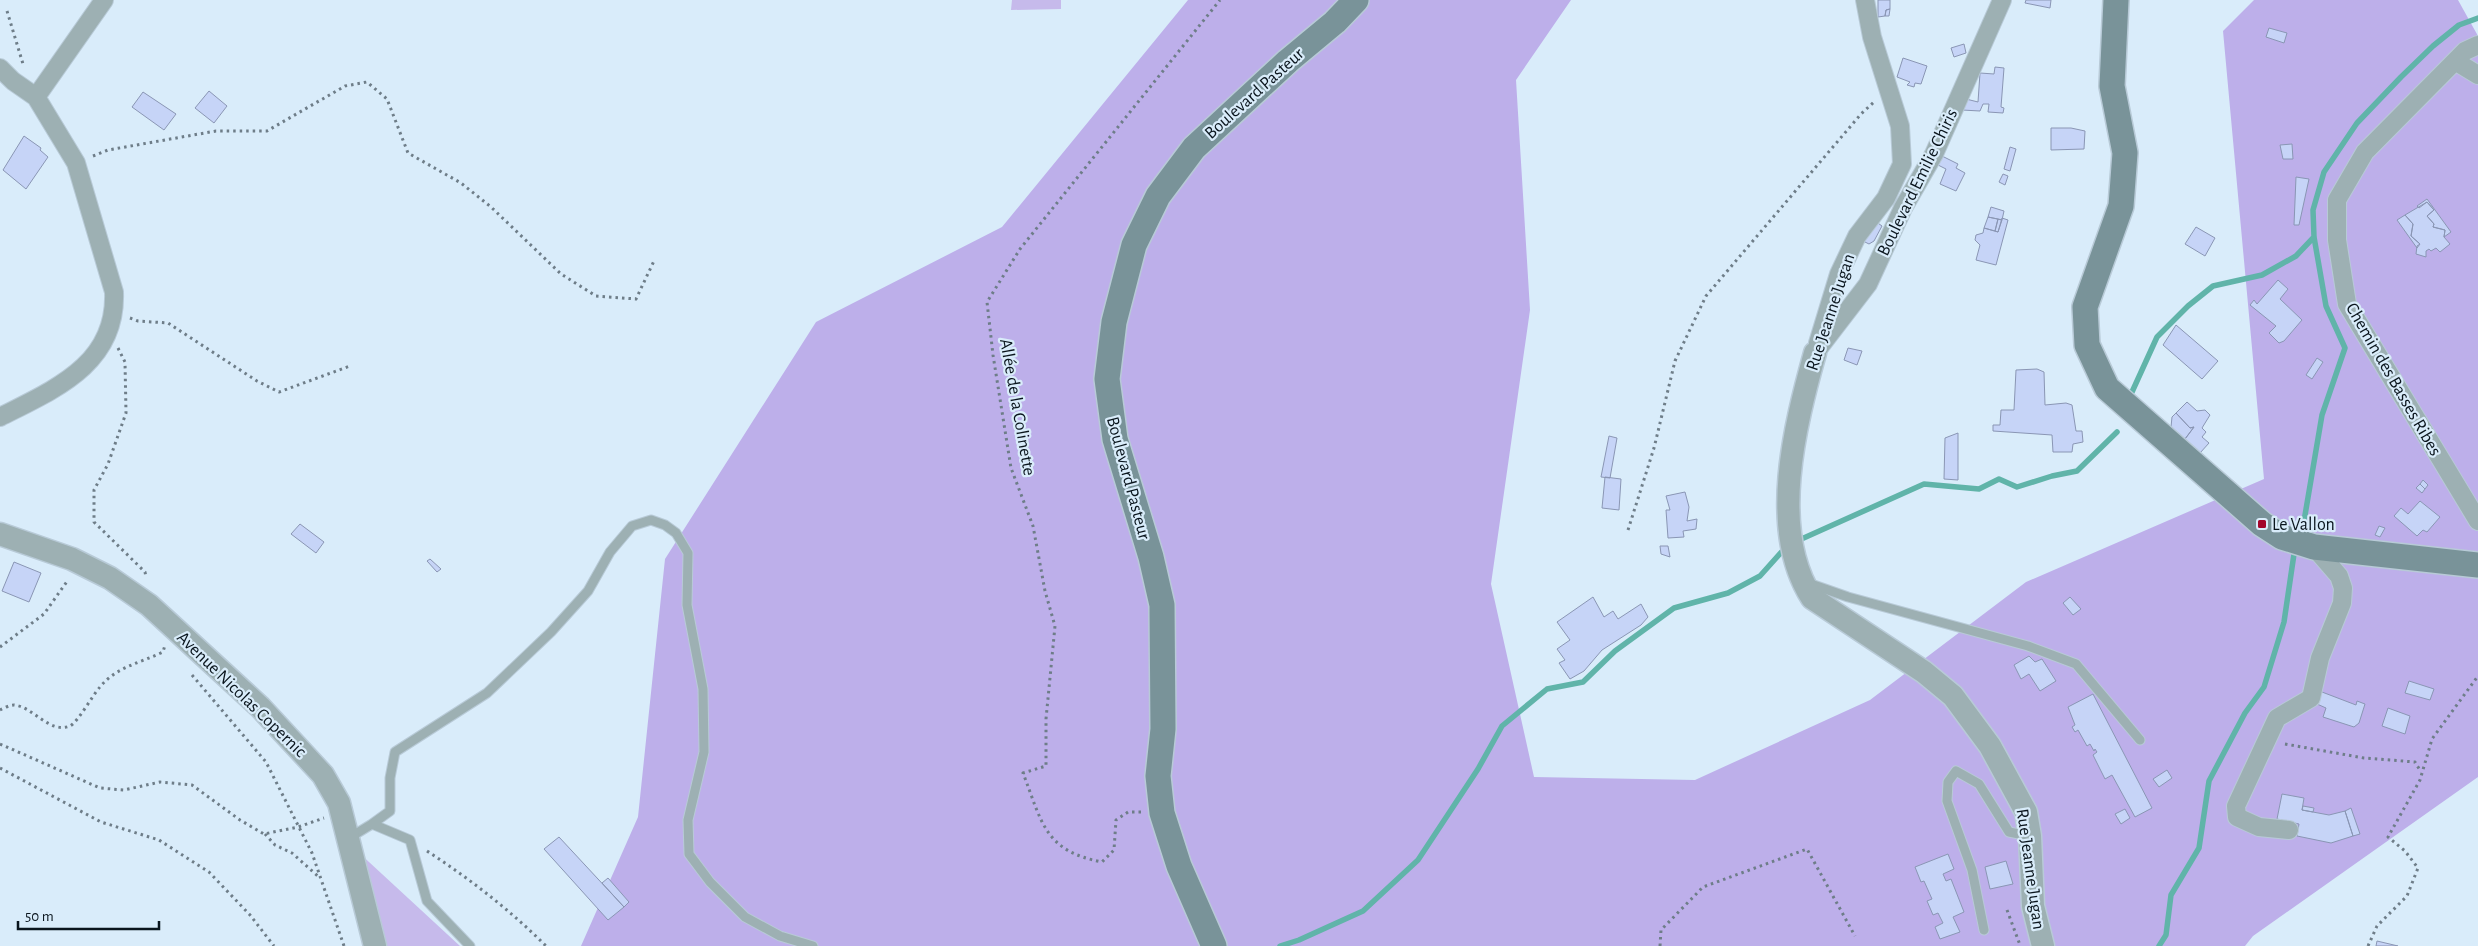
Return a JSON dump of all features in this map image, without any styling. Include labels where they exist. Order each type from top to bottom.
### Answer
[{"type":"main road","name":"Boulevard Pasteur","points":[[1214,946],[1190,892],[1162,813],[1158,776],[1163,729],[1162,606],[1151,557],[1115,439],[1107,379],[1114,322],[1134,245],[1158,196],[1194,148],[1288,61],[1335,22],[1356,0]]},
{"type":"main road","points":[[2116,0],[2112,86],[2125,153],[2121,206],[2086,307],[2087,345],[2107,388],[2262,524],[2282,537],[2314,547],[2478,565]]},
{"type":"street","points":[[36,97],[104,0]]},
{"type":"street","name":"Rue Jeanne Jugan","points":[[1866,0],[1872,37],[1886,90],[1900,126],[1902,164],[1886,198],[1857,236],[1842,267],[1815,353],[1791,447],[1790,522],[1798,570],[1812,598],[1924,672],[1953,696],[1990,746],[2018,793],[2026,812],[2030,836],[2033,906],[2043,946]]},
{"type":"street","name":"Boulevard Emilie Chiris","points":[[1815,353],[1868,284],[1903,208],[1934,154],[2002,0]]},
{"type":"street","name":"Chemin des Basses Ribes","points":[[2478,45],[2465,52],[2365,152],[2337,200],[2336,240],[2347,304],[2478,521]]},
{"type":"street","points":[[2455,62],[2478,75]]},
{"type":"street","points":[[0,68],[13,81],[36,97],[76,163],[114,292],[115,313],[106,340],[87,366],[54,389],[0,417]]},
{"type":"street","name":"Avenue Nicolas Copernic","points":[[0,534],[72,559],[110,578],[149,605],[260,706],[323,775],[341,812],[375,946]]},
{"type":"street","points":[[2289,830],[2259,827],[2237,817],[2236,806],[2277,718],[2311,698],[2320,658],[2342,603],[2343,588],[2339,576],[2314,547]]},
{"type":"lane","points":[[347,840],[390,810],[390,778],[395,752],[486,693],[552,632],[588,590],[610,552],[632,526],[651,520],[665,524],[676,533],[688,552],[687,605],[703,689],[704,707],[704,752],[688,820],[689,854],[710,882],[745,917],[780,936],[814,946]]},
{"type":"lane","points":[[1798,570],[1848,597],[2028,646],[2076,664],[2140,740]]},
{"type":"lane","points":[[1984,930],[1972,870],[1946,801],[1948,782],[1956,771],[1978,784],[2009,832],[2030,836]]},
{"type":"lane","points":[[372,824],[410,840],[427,901],[470,946]]},
{"type":"path","name":"Allée de la Colinette","points":[[1162,813],[1128,812],[1116,820],[1114,850],[1102,862],[1088,859],[1068,852],[1047,833],[1023,773],[1046,766],[1046,719],[1055,626],[1045,591],[1033,526],[1011,468],[993,355],[987,302],[1020,249],[1220,0]]},
{"type":"path","points":[[7,11],[23,66]]},
{"type":"path","points":[[76,163],[108,150],[216,131],[267,131],[345,86],[366,82],[387,99],[408,153],[433,169],[461,183],[490,207],[561,274],[596,296],[636,299],[654,261]]},
{"type":"path","points":[[1628,530],[1654,448],[1675,361],[1706,296],[1861,114],[1886,90]]},
{"type":"path","points":[[115,313],[138,321],[168,323],[257,381],[279,392],[350,366]]},
{"type":"path","points":[[109,331],[125,362],[126,413],[108,464],[94,490],[94,522],[145,572],[149,605]]},
{"type":"path","points":[[0,647],[44,614],[67,584],[72,559]]},
{"type":"path","points":[[0,710],[13,705],[27,709],[42,720],[60,727],[70,725],[80,718],[84,708],[102,685],[119,670],[162,652],[167,638],[171,645]]},
{"type":"path","points":[[192,674],[266,762],[312,853],[344,946]]},
{"type":"path","points":[[2368,946],[2377,926],[2407,896],[2418,868],[2405,851],[2388,836],[2420,780],[2432,739],[2478,676]]},
{"type":"path","points":[[2266,741],[2364,758],[2415,762],[2421,773]]},
{"type":"path","points":[[0,744],[100,788],[124,790],[160,782],[192,785],[240,820],[264,834],[275,845],[292,853],[322,880]]},
{"type":"path","points":[[0,768],[101,822],[159,840],[192,861],[208,872],[250,915],[274,946]]},
{"type":"path","points":[[264,834],[298,827],[341,812]]},
{"type":"path","points":[[410,840],[459,871],[521,921],[546,946]]},
{"type":"path","points":[[1660,946],[1661,930],[1703,887],[1807,849],[1856,936]]},
{"type":"path","points":[[2007,910],[2020,946]]},
{"type":"shaded area","points":[[1012,0],[1061,0],[1061,9],[1011,10]]},
{"type":"shaded area","points":[[1188,0],[1571,0],[1516,80],[1530,310],[1491,584],[1534,777],[1695,780],[1870,700],[2026,582],[2264,479],[2223,31],[2254,0],[2458,0],[2478,36],[2478,777],[2253,936],[2245,946],[581,946],[638,817],[665,559],[816,322],[1002,227]]},
{"type":"shaded area","points":[[356,850],[460,946],[381,946]]},
{"type":"building","points":[[1878,0],[1890,0],[1890,9],[1886,10],[1885,16],[1878,17]]},
{"type":"building","points":[[2026,0],[2051,0],[2050,8],[2025,3]]},
{"type":"building","points":[[1890,9],[1889,16],[1885,16],[1886,10]]},
{"type":"building","points":[[2269,28],[2287,33],[2284,43],[2266,37]]},
{"type":"building","points":[[1964,44],[1966,53],[1954,57],[1951,48]]},
{"type":"building","points":[[1903,58],[1927,66],[1921,84],[1915,83],[1914,87],[1907,85],[1910,82],[1897,77]]},
{"type":"building","points":[[1995,67],[2004,68],[2001,107],[2004,108],[2003,113],[1988,112],[1989,104],[1983,104],[1980,111],[1962,110],[1966,99],[1978,102],[1980,73],[1994,74]]},
{"type":"building","points":[[209,91],[227,106],[214,123],[195,108]]},
{"type":"building","points":[[143,92],[176,114],[164,130],[132,107]]},
{"type":"building","points":[[2051,128],[2071,128],[2085,131],[2084,149],[2051,150]]},
{"type":"building","points":[[24,136],[41,148],[40,150],[48,157],[26,189],[3,170]]},
{"type":"building","points":[[2292,144],[2293,159],[2283,159],[2280,145]]},
{"type":"building","points":[[2010,147],[2016,149],[2010,171],[2004,169]]},
{"type":"building","points":[[1942,156],[1958,164],[1956,168],[1965,173],[1956,191],[1940,184],[1946,169],[1938,165]]},
{"type":"building","points":[[2003,174],[2008,176],[2005,185],[1999,182]]},
{"type":"building","points":[[2296,177],[2309,179],[2299,225],[2294,225]]},
{"type":"building","points":[[2427,199],[2451,232],[2444,237],[2445,230],[2433,227],[2434,224],[2427,216],[2434,210],[2427,202],[2419,208],[2417,206]]},
{"type":"building","points":[[2427,202],[2434,210],[2427,216],[2434,224],[2433,227],[2445,230],[2444,237],[2450,244],[2440,252],[2436,248],[2431,251],[2429,249],[2426,251],[2426,257],[2416,254],[2417,246],[2420,244],[2411,236],[2413,224],[2405,215]]},
{"type":"building","points":[[1991,207],[2004,211],[2002,220],[1988,217]]},
{"type":"building","points":[[2405,215],[2413,224],[2411,236],[2420,244],[2417,248],[2397,220]]},
{"type":"building","points":[[1988,217],[1998,219],[1995,231],[1984,228]]},
{"type":"building","points":[[2002,218],[2008,220],[1996,265],[1976,260],[1980,245],[1975,240],[1976,235],[1983,233],[1984,228],[1998,232]]},
{"type":"building","points":[[1998,219],[2002,220],[1998,232],[1995,231]]},
{"type":"building","points":[[1875,221],[1882,226],[1874,241],[1869,244],[1863,241]]},
{"type":"building","points":[[2196,227],[2215,238],[2205,256],[2185,244]]},
{"type":"building","points":[[2278,280],[2288,289],[2280,299],[2302,320],[2284,341],[2279,343],[2269,333],[2276,326],[2250,305],[2254,300],[2257,304]]},
{"type":"building","points":[[2176,325],[2218,361],[2202,379],[2163,345]]},
{"type":"building","points":[[1848,348],[1862,351],[1857,365],[1844,360]]},
{"type":"building","points":[[2317,358],[2323,362],[2312,379],[2306,375]]},
{"type":"building","points":[[2037,369],[2044,372],[2045,405],[2066,403],[2072,405],[2076,431],[2082,431],[2083,442],[2073,444],[2072,452],[2053,452],[2052,435],[1993,431],[1993,425],[2000,425],[2001,410],[2014,410],[2016,370]]},
{"type":"building","points":[[2187,402],[2197,411],[2205,410],[2210,415],[2202,428],[2206,432],[2202,437],[2209,443],[2200,453],[2185,439],[2194,427],[2190,428],[2176,413]]},
{"type":"building","points":[[2176,413],[2190,428],[2194,427],[2185,439],[2171,427],[2172,417]]},
{"type":"building","points":[[1958,433],[1958,480],[1944,479],[1945,438]]},
{"type":"building","points":[[1609,436],[1617,438],[1610,478],[1601,477]]},
{"type":"building","points":[[1605,477],[1621,479],[1619,510],[1602,508]]},
{"type":"building","points":[[2423,480],[2428,485],[2425,489],[2420,484]]},
{"type":"building","points":[[2420,484],[2425,489],[2422,493],[2416,488]]},
{"type":"building","points":[[1685,492],[1689,507],[1687,521],[1697,519],[1696,529],[1683,531],[1684,537],[1668,538],[1666,510],[1670,510],[1666,496]]},
{"type":"building","points":[[2420,501],[2440,517],[2427,532],[2423,530],[2417,536],[2394,516],[2401,508],[2408,514]]},
{"type":"building","points":[[300,524],[324,542],[316,553],[291,534]]},
{"type":"building","points":[[2379,526],[2385,528],[2380,537],[2375,535]]},
{"type":"building","points":[[1660,546],[1668,546],[1670,557],[1661,554]]},
{"type":"building","points":[[430,559],[441,569],[437,572],[427,561]]},
{"type":"building","points":[[14,562],[41,573],[29,602],[2,591]]},
{"type":"building","points":[[1593,597],[1604,617],[1613,611],[1618,619],[1641,604],[1648,617],[1641,625],[1602,650],[1584,671],[1570,679],[1559,663],[1565,660],[1557,649],[1570,640],[1557,622]]},
{"type":"building","points":[[2070,597],[2081,609],[2073,615],[2063,603]]},
{"type":"building","points":[[2029,656],[2035,662],[2042,659],[2056,681],[2040,691],[2029,674],[2021,679],[2014,665]]},
{"type":"building","points":[[2409,681],[2434,689],[2430,700],[2405,693]]},
{"type":"building","points":[[2322,692],[2356,705],[2357,701],[2365,704],[2359,723],[2354,727],[2323,717],[2326,708],[2317,704]]},
{"type":"building","points":[[2093,694],[2152,808],[2135,817],[2112,775],[2105,779],[2093,755],[2097,752],[2095,749],[2094,751],[2090,744],[2087,746],[2078,730],[2075,732],[2072,727],[2075,725],[2068,707]]},
{"type":"building","points":[[2388,708],[2410,716],[2405,734],[2382,726]]},
{"type":"building","points":[[2167,770],[2172,778],[2159,787],[2153,779]]},
{"type":"building","points":[[2282,794],[2304,798],[2302,810],[2329,815],[2345,811],[2353,836],[2331,843],[2297,836],[2299,824],[2277,819]]},
{"type":"building","points":[[2303,806],[2314,808],[2313,812],[2302,810]]},
{"type":"building","points":[[2351,808],[2360,834],[2353,836],[2345,811]]},
{"type":"building","points":[[2125,809],[2130,818],[2121,824],[2115,814]]},
{"type":"building","points":[[559,837],[624,907],[608,920],[544,849]]},
{"type":"building","points":[[1948,854],[1954,869],[1943,874],[1946,881],[1951,879],[1964,912],[1953,917],[1960,932],[1940,939],[1935,927],[1943,923],[1938,913],[1933,915],[1927,901],[1932,899],[1924,881],[1921,882],[1915,867]]},
{"type":"building","points":[[2006,861],[2013,884],[1990,889],[1985,867]]},
{"type":"building","points":[[608,878],[629,902],[624,907],[602,883]]},
{"type":"building","points":[[2377,941],[2398,946],[2376,946]]},
{"type":"waterway","points":[[2303,527],[2322,415],[2345,348],[2326,306],[2314,237],[2313,210],[2324,172],[2357,123],[2401,77],[2433,46],[2459,25],[2478,18]]},
{"type":"waterway","points":[[2132,392],[2157,337],[2188,306],[2213,286],[2262,275],[2296,256],[2314,237]]},
{"type":"waterway","points":[[1797,541],[1924,484],[1979,489],[1999,479],[2017,487],[2052,476],[2077,471],[2117,432]]},
{"type":"waterway","points":[[1280,946],[1299,940],[1363,911],[1418,860],[1478,769],[1502,726],[1547,689],[1583,682],[1615,651],[1674,608],[1728,593],[1760,576],[1786,547]]},
{"type":"waterway","points":[[2159,946],[2166,935],[2171,895],[2199,848],[2209,781],[2245,713],[2264,687],[2284,622],[2294,554]]},
{"type":"place","name":"Le Vallon","points":[[2262,524]]}]
